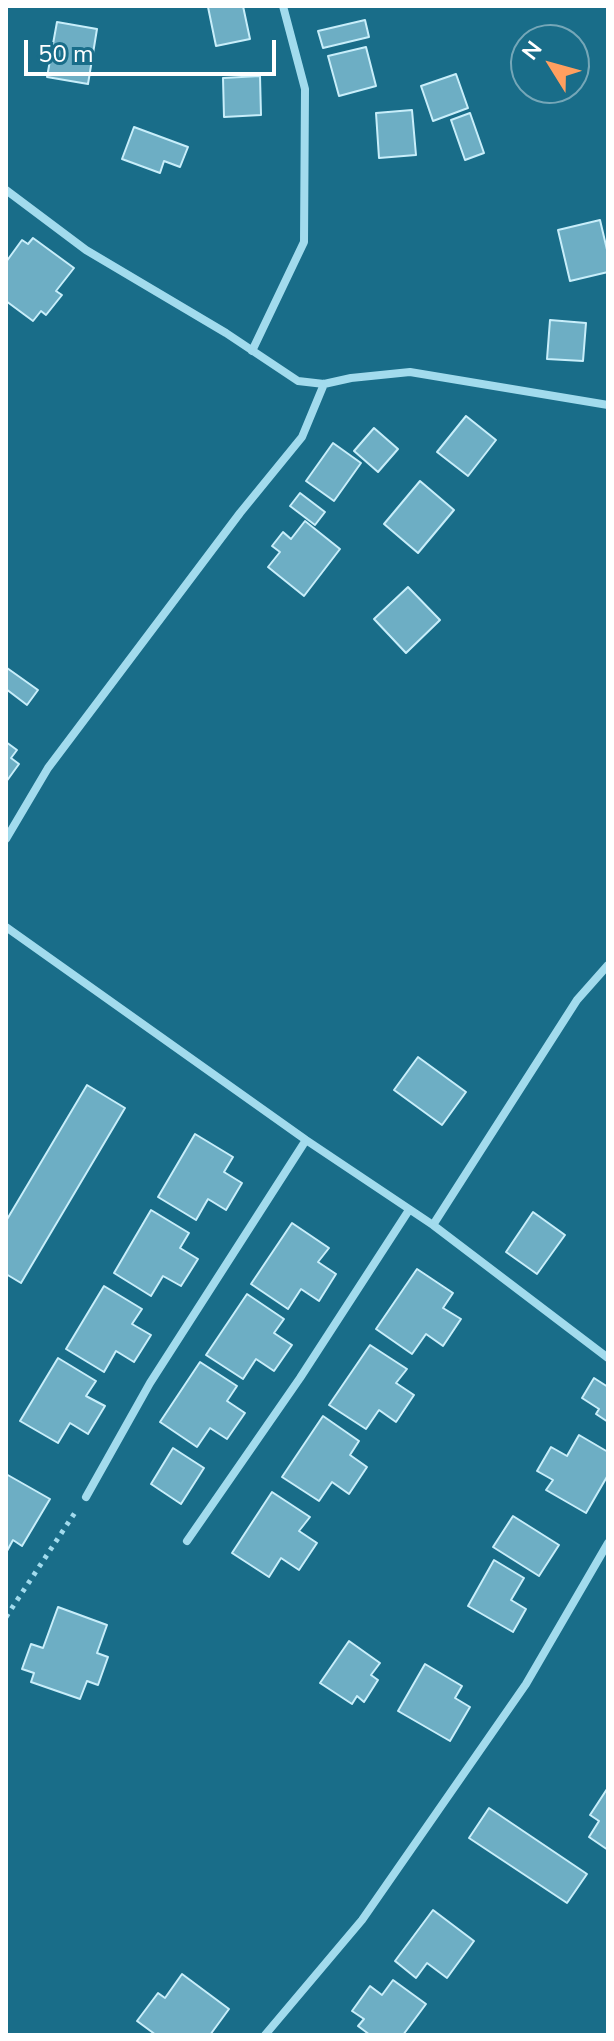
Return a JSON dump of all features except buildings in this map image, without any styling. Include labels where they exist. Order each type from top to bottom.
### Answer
[{"type":"street","points":[[252,351],[304,242],[305,89],[283,6]]},
{"type":"street","points":[[6,190],[86,250],[298,381],[324,384],[410,372],[608,405]]},
{"type":"street","points":[[6,839],[48,768],[240,513],[302,437],[324,384]]},
{"type":"street","points":[[6,927],[306,1140],[433,1225],[608,1358]]},
{"type":"street","points":[[433,1225],[577,1000],[608,965]]},
{"type":"street","points":[[86,1497],[150,1383],[306,1140]]},
{"type":"street","points":[[187,1541],[300,1378],[409,1210]]},
{"type":"street","points":[[265,2035],[362,1920],[526,1684],[608,1543]]},
{"type":"path","points":[[6,1617],[86,1497]]}]
